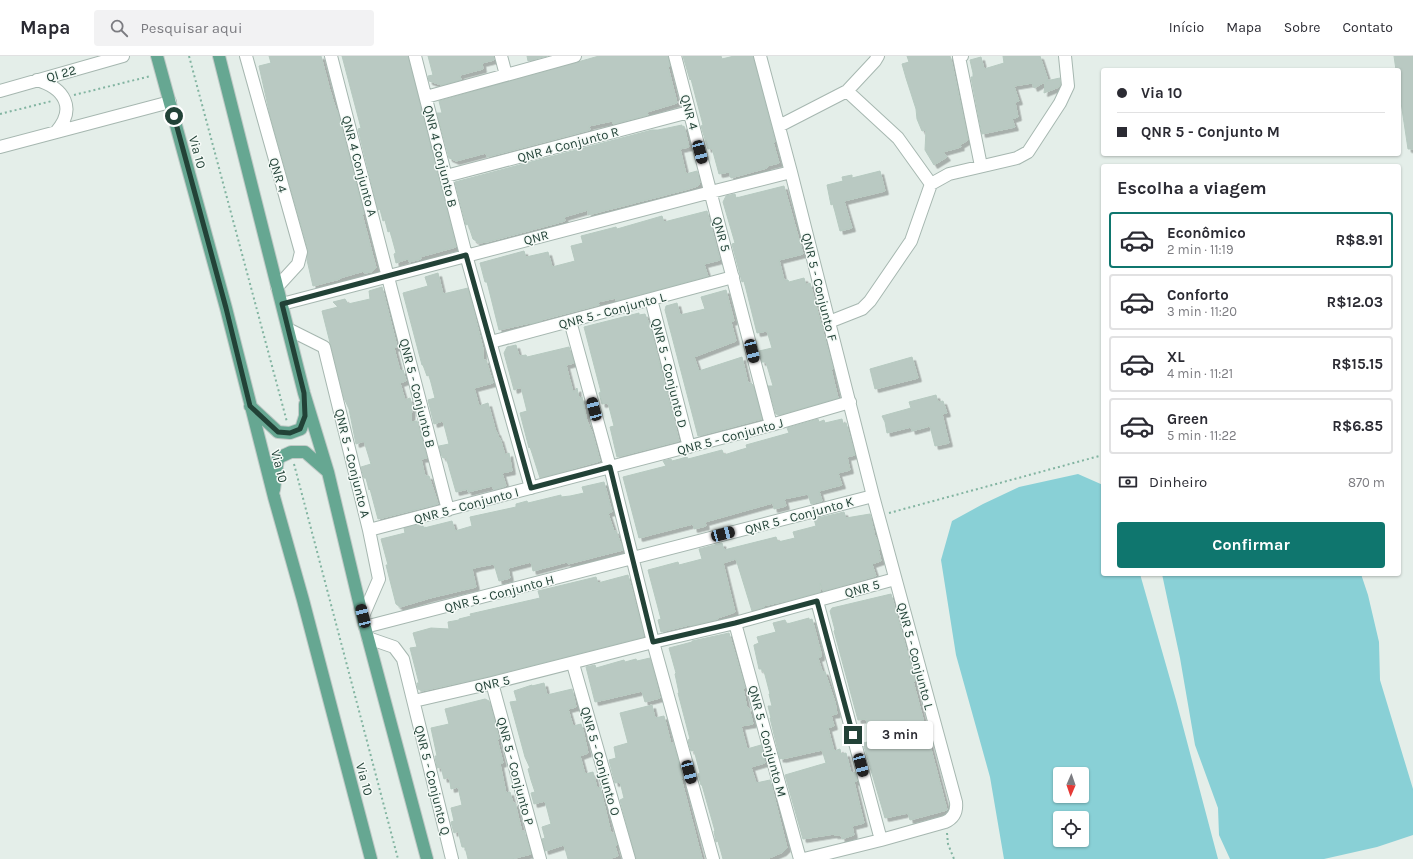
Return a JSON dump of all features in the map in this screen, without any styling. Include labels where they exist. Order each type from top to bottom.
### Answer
[{"type":"main road","name":"Via 10","points":[[157,56],[226,308],[274,497],[304,600],[371,859]]},
{"type":"main road","points":[[219,56],[304,393],[328,472],[366,627],[427,859]]},
{"type":"main road","points":[[250,406],[278,432],[290,433],[300,429],[305,416],[304,393]]},
{"type":"main road","points":[[274,497],[278,458],[291,452],[305,452],[328,472]]},
{"type":"street","name":"QI 22","points":[[0,91],[122,56]]},
{"type":"street","name":"QNR 4","points":[[246,56],[300,252],[298,264],[277,287]]},
{"type":"street","name":"QNR 4 Conjunto A","points":[[331,56],[388,276]]},
{"type":"street","name":"QNR 4 Conjunto B","points":[[415,56],[466,255]]},
{"type":"street","points":[[501,56],[506,75]]},
{"type":"street","points":[[426,97],[575,56]]},
{"type":"street","name":"QNR 4","points":[[675,56],[711,192]]},
{"type":"street","name":"QNR 5 - Conjunto F","points":[[760,56],[850,402]]},
{"type":"street","points":[[779,126],[847,91],[878,56]]},
{"type":"street","points":[[962,56],[959,57],[981,166]]},
{"type":"street","points":[[829,322],[862,309],[870,301],[911,241],[931,184],[949,174],[1017,158],[1028,152],[1060,103],[1068,86],[1065,56]]},
{"type":"street","points":[[37,80],[48,84],[57,90],[64,98],[67,105],[65,119],[56,132]]},
{"type":"street","points":[[847,91],[898,138],[931,184]]},
{"type":"street","points":[[0,147],[170,102]]},
{"type":"street","name":"QNR 4 Conjunto R","points":[[446,176],[690,112]]},
{"type":"street","name":"QNR","points":[[282,304],[466,255],[791,172]]},
{"type":"street","name":"QNR 5","points":[[711,192],[771,425]]},
{"type":"street","points":[[466,255],[531,488]]},
{"type":"street","name":"QNR 5 - Conjunto B","points":[[388,276],[448,510]]},
{"type":"street","name":"QNR 5 - Conjunto L","points":[[490,342],[733,277]]},
{"type":"street","name":"QNR 5 - Conjunto D","points":[[652,299],[689,447]]},
{"type":"street","points":[[570,321],[610,467],[653,642],[713,859]]},
{"type":"street","name":"QNR 5 - Conjunto A","points":[[288,329],[324,347],[369,530],[379,579],[366,627]]},
{"type":"street","name":"QNR 5","points":[[414,701],[492,684],[653,642],[735,623],[895,579],[850,402]]},
{"type":"street","name":"QNR 5 - Conjunto J","points":[[610,467],[771,425],[850,402]]},
{"type":"street","name":"QNR 5 - Conjunto I","points":[[369,530],[610,467]]},
{"type":"street","name":"QNR 5 - Conjunto K","points":[[633,558],[873,496]]},
{"type":"street","name":"QNR 5 - Conjunto H","points":[[366,627],[633,558]]},
{"type":"street","name":"QNR 5 - Conjunto L","points":[[895,579],[956,802],[956,810],[951,819],[945,822]]},
{"type":"street","points":[[817,601],[881,840]]},
{"type":"street","name":"QNR 5 - Conjunto M","points":[[735,623],[800,859]]},
{"type":"street","points":[[366,627],[394,647],[403,659],[414,701]]},
{"type":"street","name":"QNR 5 - Conjunto O","points":[[573,664],[629,859]]},
{"type":"street","name":"QNR 5 - Conjunto P","points":[[492,684],[540,859]]},
{"type":"street","name":"QNR 5 - Conjunto Q","points":[[414,701],[452,859]]},
{"type":"street","points":[[804,859],[945,822]]},
{"type":"path","points":[[0,114],[162,73]]},
{"type":"path","points":[[878,516],[1101,456]]},
{"type":"path","points":[[945,822],[948,844],[954,859]]},
{"type":"water","points":[[1078,474],[1101,484],[1101,576],[1141,576],[1176,700],[1218,859],[1004,859],[990,777],[956,655],[941,560],[952,521],[1019,487]]},
{"type":"water","points":[[1162,576],[1362,576],[1368,595],[1379,642],[1380,680],[1413,789],[1413,835],[1377,847],[1324,859],[1230,859],[1219,835],[1218,808],[1195,745],[1180,658]]},
{"type":"building","points":[[269,56],[321,56],[337,110],[364,214],[362,214],[376,268],[372,272],[364,273],[364,271],[313,286],[307,260],[308,250],[270,115],[259,66],[271,63]]},
{"type":"building","points":[[342,56],[408,56],[456,247],[420,257],[421,259],[409,262],[408,259],[396,263],[394,254],[396,253],[390,231],[388,232],[380,209],[378,210],[358,129],[361,128]]},
{"type":"building","points":[[428,56],[494,56],[494,60],[482,63],[483,69],[460,75],[461,80],[441,85],[429,81],[428,76],[433,75]]},
{"type":"building","points":[[527,56],[547,56],[528,61]]},
{"type":"building","points":[[599,56],[668,56],[670,66],[668,67],[677,103],[647,112],[648,115],[613,124],[612,121],[589,126],[590,130],[487,157],[486,153],[456,161],[449,158],[437,113],[442,113],[439,101]]},
{"type":"building","points":[[683,56],[721,56],[722,59],[734,56],[753,56],[779,163],[731,178],[729,172],[719,174],[712,148],[708,149],[701,126],[703,125],[691,79],[690,80]]},
{"type":"building","points":[[907,56],[950,56],[951,59],[968,140],[960,145],[961,147],[943,152],[947,157],[934,165],[925,150],[926,130],[922,131],[917,119],[916,109],[902,64],[909,62]]},
{"type":"building","points":[[1003,56],[1040,56],[1048,80],[1046,81],[1060,78],[1060,85],[1059,87],[1044,93],[1045,82],[1034,88],[1032,83],[1014,86],[1019,101],[1015,102],[1018,117],[1012,119],[1015,127],[982,134],[971,77],[973,77],[973,73],[970,60],[981,57],[984,69],[1004,63]]},
{"type":"building","points":[[1394,56],[1413,56],[1413,149],[1408,149],[1401,102],[1401,68],[1396,68]]},
{"type":"building","points":[[682,125],[682,127],[684,126],[689,147],[680,149],[686,174],[697,171],[700,182],[698,186],[588,215],[588,210],[564,217],[565,221],[487,242],[479,243],[473,239],[468,224],[466,225],[455,182],[652,130]]},
{"type":"building","points":[[880,171],[885,191],[844,201],[852,228],[840,231],[833,204],[831,205],[827,185],[843,181],[842,177],[852,175],[852,178]]},
{"type":"building","points":[[784,186],[803,254],[779,260],[784,280],[788,280],[789,282],[804,278],[806,285],[810,283],[833,369],[831,369],[838,398],[778,415],[776,414],[768,386],[773,386],[766,362],[762,362],[759,351],[772,348],[767,331],[757,333],[744,281],[742,282],[732,244],[735,243],[723,202],[726,196],[735,194],[736,198]]},
{"type":"building","points":[[707,211],[720,260],[704,264],[708,276],[616,301],[616,298],[598,302],[599,305],[530,324],[499,330],[487,282],[485,282],[480,263],[524,251],[526,257],[548,252],[552,267],[575,261],[571,246],[583,243],[581,236],[616,227],[617,229],[662,216],[664,222]]},
{"type":"building","points":[[438,273],[443,294],[468,288],[483,349],[483,360],[486,360],[493,383],[474,388],[479,406],[488,403],[496,432],[500,438],[505,455],[509,453],[512,471],[502,473],[506,486],[494,490],[492,486],[468,492],[468,489],[456,492],[446,457],[443,458],[441,454],[439,446],[449,444],[443,421],[434,424],[428,400],[435,398],[429,375],[427,376],[422,365],[403,293],[428,286],[425,277]]},
{"type":"building","points":[[382,287],[397,347],[394,348],[400,371],[403,370],[406,381],[400,383],[405,400],[410,398],[412,405],[411,422],[417,421],[427,458],[421,459],[425,476],[429,476],[438,504],[378,519],[370,489],[369,490],[361,467],[371,464],[364,441],[356,444],[349,409],[344,398],[322,311],[338,307],[333,302],[345,299],[348,304],[370,299],[369,291]]},
{"type":"building","points":[[726,290],[734,321],[731,322],[736,341],[694,357],[699,371],[742,357],[748,383],[753,385],[762,419],[698,436],[665,310],[666,306],[677,303],[680,315],[705,309],[701,297]]},
{"type":"building","points":[[639,313],[639,315],[645,314],[650,326],[679,441],[617,457],[610,427],[614,426],[608,403],[602,404],[599,393],[601,392],[584,327]]},
{"type":"building","points":[[516,345],[519,356],[526,355],[527,357],[569,347],[574,363],[566,365],[573,392],[577,388],[579,398],[582,397],[587,421],[592,432],[600,461],[540,478],[530,447],[529,448],[520,413],[527,411],[521,387],[514,390],[504,353],[507,347]]},
{"type":"building","points":[[912,357],[918,378],[875,389],[870,369]]},
{"type":"building","points":[[936,395],[938,402],[943,401],[947,413],[942,414],[949,443],[935,446],[930,426],[912,431],[911,427],[887,433],[882,416],[911,408],[909,402]]},
{"type":"building","points":[[818,419],[819,422],[824,420],[825,423],[842,419],[843,424],[846,423],[855,455],[847,457],[850,470],[838,473],[842,485],[819,491],[822,501],[811,504],[808,494],[784,499],[786,506],[774,509],[773,503],[705,522],[706,526],[694,529],[693,524],[639,538],[623,477],[666,466],[663,461],[671,459],[672,461],[687,457],[688,459],[722,450],[724,455],[747,448],[746,445],[789,433],[787,428]]},
{"type":"building","points":[[604,482],[612,512],[608,513],[614,531],[616,531],[623,550],[533,571],[531,562],[508,568],[510,578],[499,581],[494,564],[478,567],[472,569],[476,587],[400,607],[396,604],[381,539],[405,533],[404,528],[422,524],[424,528],[452,521],[455,531],[472,526],[470,517],[516,507],[516,504],[527,501],[528,503],[561,495],[561,497],[584,493],[582,487]]},
{"type":"building","points":[[844,512],[846,518],[870,514],[875,537],[880,549],[878,549],[881,561],[872,564],[876,576],[823,591],[820,583],[820,592],[763,606],[764,607],[752,611],[736,559],[723,563],[735,612],[718,619],[661,632],[658,620],[661,619],[648,570],[678,562],[679,565],[702,559],[699,549],[722,543],[724,550],[776,537],[778,542],[795,538],[793,532],[816,526],[814,519]]},
{"type":"building","points":[[628,575],[644,636],[643,637],[490,676],[422,691],[418,689],[417,683],[419,683],[410,648],[417,647],[413,633],[431,628],[449,629],[448,622],[471,616],[470,614],[540,598],[538,591],[596,577],[598,583]]},
{"type":"building","points":[[891,594],[915,681],[913,681],[947,810],[910,820],[908,813],[885,818],[863,743],[872,741],[866,719],[858,720],[830,611],[832,608]]},
{"type":"building","points":[[809,618],[809,620],[812,619],[821,653],[821,657],[818,658],[822,671],[825,672],[835,702],[837,714],[831,715],[834,726],[828,728],[834,751],[840,749],[841,754],[846,753],[851,773],[855,772],[857,781],[854,782],[864,823],[852,826],[854,835],[842,839],[841,835],[834,834],[803,839],[785,775],[826,763],[822,750],[780,759],[768,706],[772,706],[770,694],[764,671],[759,669],[754,646],[759,643],[757,637],[776,632],[773,623],[785,620],[787,624]]},
{"type":"building","points":[[729,633],[745,688],[743,688],[747,708],[749,708],[753,724],[741,726],[747,749],[761,745],[765,763],[751,767],[756,783],[770,780],[787,848],[783,852],[767,859],[723,859],[718,841],[716,842],[715,831],[698,774],[700,773],[694,750],[691,751],[688,741],[690,739],[678,693],[676,673],[669,648],[692,641]]},
{"type":"building","points":[[650,658],[660,698],[645,702],[642,691],[595,702],[586,667],[595,665],[596,668],[624,660],[625,662],[636,659],[637,661]]},
{"type":"building","points":[[544,683],[547,695],[572,689],[576,707],[568,709],[573,726],[581,724],[583,730],[588,753],[580,756],[585,774],[593,772],[597,788],[600,787],[611,833],[614,833],[617,845],[615,846],[618,856],[611,859],[568,859],[564,845],[545,851],[542,839],[545,838],[542,827],[551,824],[545,801],[534,804],[531,793],[535,792],[528,769],[530,768],[525,757],[510,702],[517,701],[514,691]]},
{"type":"building","points":[[485,699],[489,701],[499,739],[497,739],[503,763],[500,764],[506,793],[510,792],[513,803],[515,803],[522,832],[524,831],[531,854],[512,859],[468,859],[465,847],[462,847],[458,831],[454,833],[451,822],[454,821],[451,808],[462,805],[458,787],[451,789],[449,777],[444,779],[441,767],[437,768],[435,756],[437,756],[431,728],[449,724],[445,709]]},
{"type":"building","points":[[652,705],[655,718],[664,716],[671,744],[673,743],[683,778],[681,778],[702,859],[636,859],[620,800],[624,798],[620,782],[615,783],[609,760],[616,758],[614,747],[628,743],[620,713]]},
{"type":"route","points":[[174,116],[226,308],[250,406],[278,432],[290,433],[300,429],[305,416],[304,393],[282,304],[466,255],[531,488],[610,467],[653,642],[735,623],[817,601],[853,735]]}]
